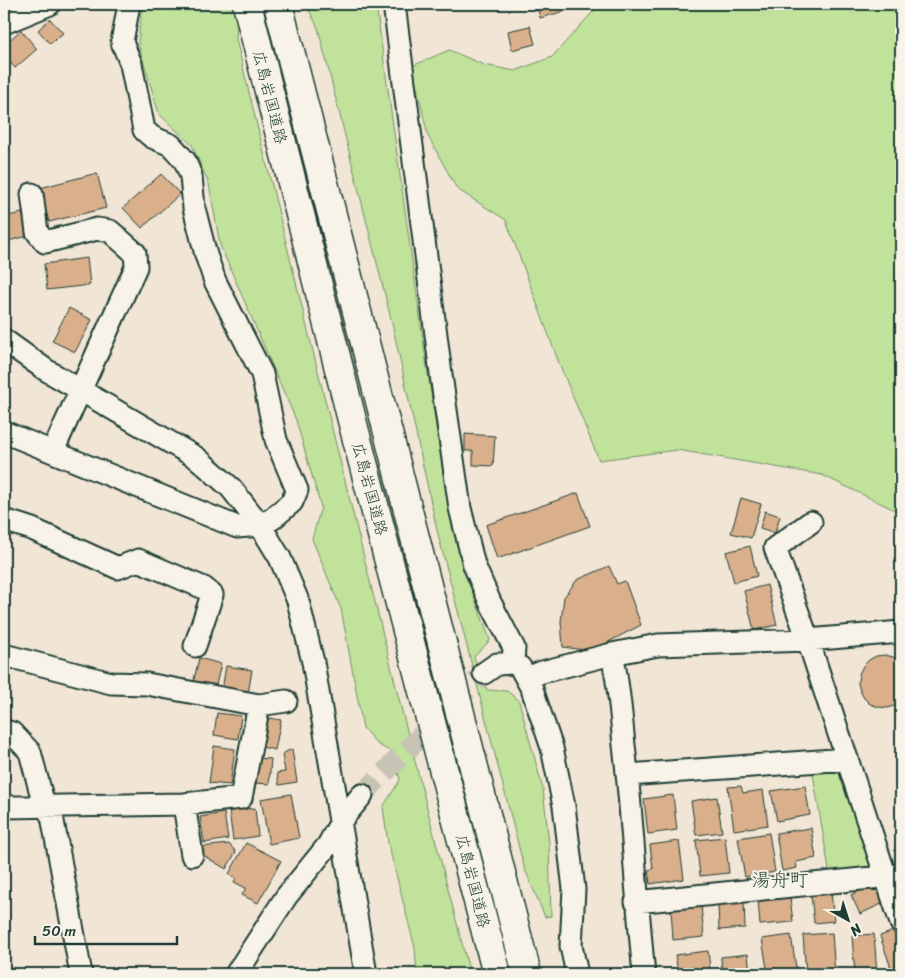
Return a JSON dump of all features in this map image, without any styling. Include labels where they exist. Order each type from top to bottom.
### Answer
[{"type":"highway","name":"広島岩国道路","points":[[279,9],[527,974]]},
{"type":"highway","name":"広島岩国道路","points":[[249,12],[353,423],[497,974]]},
{"type":"street","points":[[4,22],[50,4]]},
{"type":"street","points":[[4,432],[237,527],[260,525],[272,519],[292,502],[297,490],[276,440],[262,374],[214,280],[194,208],[191,176],[185,161],[171,145],[152,137],[144,130],[132,64],[122,42],[129,4]]},
{"type":"street","points":[[394,4],[460,508],[474,565],[490,602],[514,648],[520,670],[552,748],[564,806],[574,889],[570,946],[577,974]]},
{"type":"street","points":[[32,194],[37,232],[45,242],[96,229],[110,231],[135,253],[136,267],[53,451]]},
{"type":"street","points":[[4,340],[46,370],[197,458],[231,488],[260,525],[280,558],[298,601],[313,662],[366,974]]},
{"type":"street","points":[[4,520],[32,529],[118,568],[138,560],[204,588],[212,595],[196,646]]},
{"type":"street","points":[[811,522],[775,548],[847,758],[894,876],[901,923]]},
{"type":"street","points":[[484,673],[497,664],[520,670],[542,672],[612,654],[658,645],[808,640],[901,632]]},
{"type":"street","points":[[612,654],[617,674],[628,775],[636,902],[644,974]]},
{"type":"street","points":[[4,655],[111,683],[147,684],[259,705],[286,701]]},
{"type":"street","points":[[4,807],[184,804],[242,798],[259,705]]},
{"type":"street","points":[[4,730],[12,733],[30,752],[44,805],[52,816],[81,974]]},
{"type":"street","points":[[628,775],[847,758]]},
{"type":"street","points":[[236,974],[286,897],[328,845],[340,823],[362,795]]},
{"type":"street","points":[[184,804],[192,855]]},
{"type":"street","points":[[636,902],[894,876]]},
{"type":"green space","points":[[142,4],[237,4],[236,39],[402,711],[470,974],[417,974],[415,948],[388,843],[383,807],[400,780],[393,753],[377,744],[363,728],[341,609],[312,539],[321,507],[296,420],[220,245],[209,184],[192,145],[159,114],[138,43]]},
{"type":"green space","points":[[306,4],[373,4],[377,12],[448,505],[463,566],[490,640],[474,657],[487,690],[507,691],[519,701],[543,789],[549,843],[551,916],[545,917],[524,867],[437,530],[392,323],[318,28]]},
{"type":"green space","points":[[600,4],[901,4],[901,513],[822,475],[677,450],[599,460],[559,363],[506,220],[457,189],[428,136],[412,66],[449,50],[484,65],[515,71],[552,57]]},
{"type":"green space","points":[[847,759],[886,877],[831,882],[811,762]]},
{"type":"building","points":[[532,4],[563,4],[565,11],[540,18],[538,10],[534,11]]},
{"type":"building","points":[[50,19],[63,33],[50,44],[38,30]]},
{"type":"building","points":[[530,26],[535,44],[512,50],[508,31]]},
{"type":"building","points":[[21,30],[37,49],[15,68],[10,62],[4,68],[4,45]]},
{"type":"building","points":[[97,173],[106,208],[49,222],[40,188]]},
{"type":"building","points":[[161,174],[180,194],[142,228],[123,208]]},
{"type":"building","points":[[22,213],[28,236],[4,242],[4,217]]},
{"type":"building","points":[[87,258],[90,285],[47,290],[44,264]]},
{"type":"building","points":[[69,308],[92,320],[75,352],[52,341]]},
{"type":"building","points":[[465,434],[495,436],[493,466],[473,465],[473,451],[465,451]]},
{"type":"building","points":[[578,493],[590,526],[497,559],[486,525]]},
{"type":"building","points":[[741,498],[761,504],[751,538],[731,533]]},
{"type":"building","points":[[765,511],[780,516],[775,533],[760,528]]},
{"type":"building","points":[[750,546],[757,576],[734,582],[726,552]]},
{"type":"building","points":[[609,566],[617,584],[625,581],[641,625],[591,651],[563,647],[561,621],[564,597],[577,580]]},
{"type":"building","points":[[767,585],[777,625],[754,630],[744,591]]},
{"type":"building","points":[[885,655],[901,661],[901,702],[888,708],[870,704],[860,691],[858,683],[859,674],[863,666],[876,656]]},
{"type":"building","points":[[199,658],[221,664],[215,689],[193,684]]},
{"type":"building","points":[[226,666],[252,670],[248,694],[222,690]]},
{"type":"building","points":[[217,713],[241,716],[238,739],[214,735]]},
{"type":"building","points":[[263,717],[281,720],[275,750],[257,746]]},
{"type":"building","points":[[214,746],[235,749],[230,785],[209,783]]},
{"type":"building","points":[[292,749],[297,782],[279,785],[277,773],[285,772],[282,754]]},
{"type":"building","points":[[256,758],[271,759],[269,784],[254,783]]},
{"type":"building","points":[[741,786],[743,793],[763,790],[768,825],[734,830],[728,787]]},
{"type":"building","points":[[805,786],[810,815],[777,821],[771,791]]},
{"type":"building","points":[[291,794],[299,838],[269,844],[261,799]]},
{"type":"building","points":[[673,795],[677,830],[648,834],[644,799]]},
{"type":"building","points":[[717,797],[722,832],[696,835],[691,801]]},
{"type":"building","points":[[255,808],[258,836],[233,840],[229,811]]},
{"type":"building","points":[[224,813],[228,839],[204,843],[200,817]]},
{"type":"building","points":[[811,828],[816,858],[796,862],[797,868],[782,871],[776,833]]},
{"type":"building","points":[[769,833],[775,872],[745,877],[738,838]]},
{"type":"building","points":[[725,837],[729,873],[700,876],[696,840]]},
{"type":"building","points":[[679,841],[684,879],[650,884],[648,870],[653,869],[650,845]]},
{"type":"building","points":[[246,843],[281,861],[258,903],[242,895],[246,888],[234,882],[236,878],[229,874]]},
{"type":"building","points":[[229,844],[236,852],[226,869],[201,854],[200,847]]},
{"type":"building","points":[[879,882],[888,901],[860,914],[851,895]]},
{"type":"building","points":[[831,892],[834,921],[814,923],[811,894]]},
{"type":"building","points":[[790,897],[793,922],[760,925],[758,900]]},
{"type":"building","points":[[744,901],[745,928],[719,930],[718,902]]},
{"type":"building","points":[[701,905],[704,937],[673,940],[671,908]]},
{"type":"building","points":[[896,930],[901,944],[901,965],[891,968],[880,936]]},
{"type":"building","points":[[832,933],[835,974],[806,974],[803,935]]},
{"type":"building","points":[[874,934],[877,974],[855,974],[852,936]]},
{"type":"building","points":[[791,935],[797,974],[768,974],[762,939]]},
{"type":"building","points":[[708,951],[710,969],[695,971],[695,974],[663,974],[663,972],[678,971],[675,955]]},
{"type":"building","points":[[748,954],[750,974],[722,974],[721,957]]},
{"type":"tunnel","points":[[362,795],[484,673]]},
{"type":"district","name":"湯舟町","points":[[780,879]]}]
